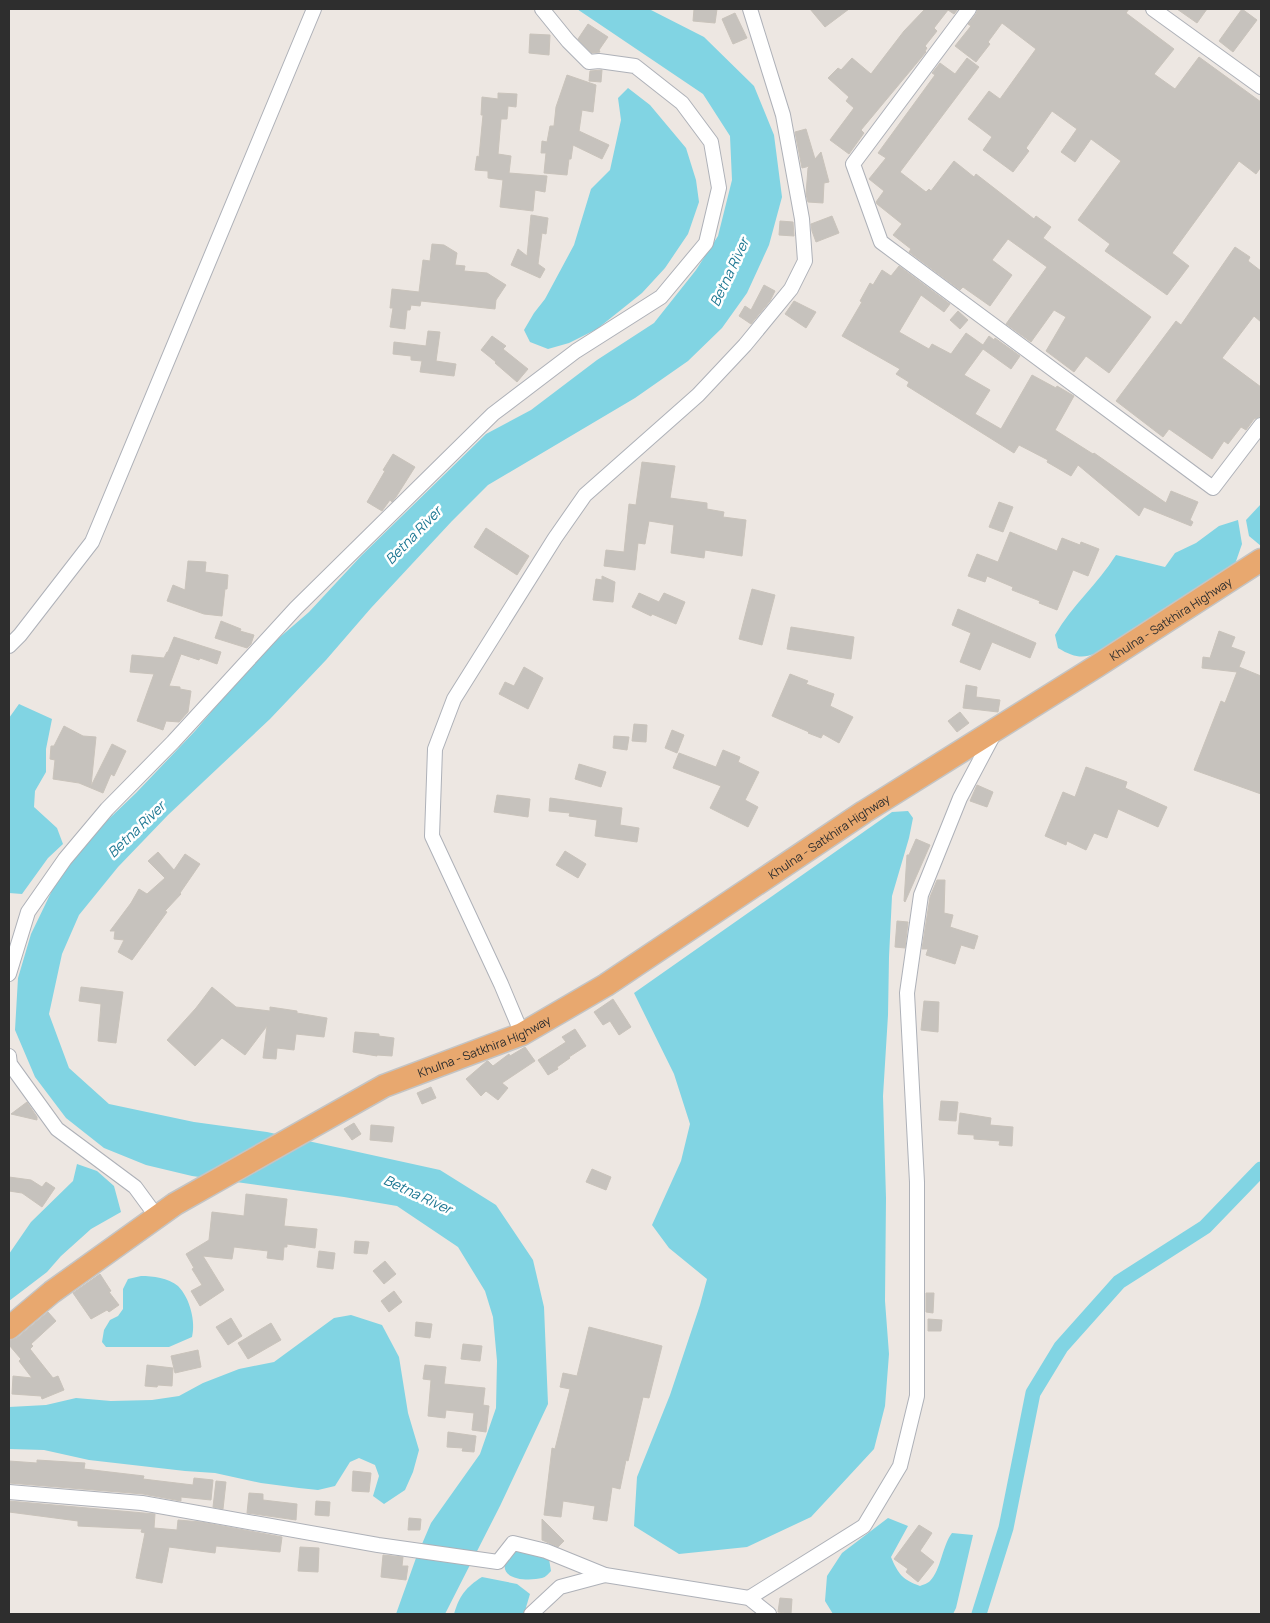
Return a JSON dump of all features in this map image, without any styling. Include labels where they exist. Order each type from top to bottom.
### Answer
[{"type":"highway","name":"Khulna - Satkhira Highway","points":[[9,1328],[52,1292],[175,1204],[384,1086],[522,1034],[606,985],[864,812],[1105,661],[1261,560]]},
{"type":"street","points":[[9,646],[20,635],[92,542],[314,9]]},
{"type":"street","points":[[9,974],[28,912],[65,859],[107,809],[173,742],[296,608],[493,414],[576,351],[661,297],[706,243],[719,188],[711,142],[682,103],[635,66],[599,61],[588,62],[542,9]]},
{"type":"street","points":[[522,1034],[501,984],[432,836],[435,749],[454,699],[555,538],[585,495],[698,395],[745,346],[791,289],[806,261],[802,219],[783,114],[750,9]]},
{"type":"street","points":[[969,9],[852,164],[881,242],[1213,488],[1261,425]]},
{"type":"street","points":[[1153,9],[1261,88]]},
{"type":"street","points":[[749,1598],[864,1526],[900,1466],[917,1396],[917,1182],[906,993],[921,895],[960,798],[997,729]]},
{"type":"street","points":[[9,1056],[10,1064],[57,1129],[135,1187],[157,1217]]},
{"type":"street","points":[[9,1492],[142,1503],[378,1545],[498,1562],[513,1543],[546,1551],[605,1575],[749,1598],[769,1614]]},
{"type":"street","points":[[531,1614],[560,1587],[605,1575]]},
{"type":"water","name":"Betna River","points":[[577,9],[649,9],[704,37],[754,86],[774,135],[782,197],[769,245],[747,293],[722,328],[688,361],[635,398],[488,485],[452,521],[270,719],[168,815],[118,867],[79,915],[62,954],[49,1014],[69,1068],[109,1104],[194,1122],[267,1132],[440,1170],[496,1205],[533,1260],[544,1307],[548,1404],[500,1506],[445,1614],[396,1614],[431,1523],[480,1454],[496,1408],[497,1361],[493,1317],[485,1291],[458,1247],[397,1206],[192,1176],[146,1165],[104,1148],[66,1118],[35,1077],[15,1030],[18,978],[31,934],[60,874],[90,837],[136,793],[195,731],[241,677],[279,638],[309,612],[361,556],[486,434],[531,410],[597,360],[654,323],[696,270],[718,236],[732,180],[730,136],[703,94]]},
{"type":"water","points":[[628,88],[650,105],[686,148],[696,180],[699,202],[688,234],[665,268],[642,293],[597,329],[569,343],[548,349],[530,342],[524,330],[545,299],[574,245],[591,189],[610,170],[621,120],[618,98]]},
{"type":"water","points":[[1261,504],[1261,546],[1249,536],[1246,520]]},
{"type":"water","points":[[1238,520],[1242,544],[1234,567],[1111,646],[1097,653],[1079,656],[1058,648],[1055,635],[1116,555],[1165,567],[1175,553],[1196,543],[1219,526]]},
{"type":"water","points":[[19,704],[52,719],[46,749],[46,772],[35,791],[34,807],[57,828],[63,844],[48,858],[22,894],[9,893],[9,718]]},
{"type":"water","points":[[908,811],[913,818],[892,896],[883,1096],[886,1198],[885,1301],[889,1354],[885,1406],[874,1449],[811,1517],[747,1547],[679,1554],[634,1526],[637,1477],[670,1395],[707,1279],[669,1248],[652,1225],[681,1161],[690,1124],[674,1074],[634,993],[892,812]]},
{"type":"water","points":[[77,1164],[97,1171],[114,1186],[121,1212],[91,1229],[61,1256],[47,1272],[9,1301],[9,1254],[31,1222],[73,1181]]},
{"type":"water","points":[[141,1276],[165,1279],[178,1286],[186,1297],[191,1310],[192,1337],[169,1347],[106,1347],[102,1342],[104,1330],[110,1320],[118,1316],[123,1309],[123,1289],[128,1279]]},
{"type":"water","points":[[351,1315],[382,1325],[399,1357],[408,1413],[419,1450],[413,1472],[405,1490],[384,1504],[373,1496],[379,1476],[375,1465],[359,1458],[350,1462],[335,1486],[318,1490],[261,1483],[215,1473],[89,1460],[44,1450],[9,1449],[9,1407],[46,1405],[76,1398],[111,1401],[152,1400],[179,1396],[203,1383],[239,1369],[274,1362],[334,1318]]},
{"type":"water","points":[[888,1518],[908,1526],[891,1557],[902,1576],[920,1586],[929,1582],[934,1576],[952,1533],[973,1535],[953,1614],[833,1614],[825,1601],[827,1576],[842,1553]]},
{"type":"water","points":[[526,1549],[549,1559],[551,1571],[546,1576],[537,1579],[524,1579],[507,1573],[505,1563],[508,1556],[514,1551]]},
{"type":"water","points":[[482,1577],[517,1584],[530,1594],[524,1614],[454,1614],[464,1592]]},
{"type":"building","points":[[694,9],[717,9],[715,23],[693,21]]},
{"type":"building","points":[[810,9],[849,9],[825,27]]},
{"type":"building","points":[[925,9],[958,9],[954,14],[948,10],[934,28],[937,31],[925,46],[927,48],[926,52],[861,130],[864,133],[849,154],[830,140],[854,108],[846,101],[849,97],[828,78],[838,68],[841,70],[852,58],[871,74],[904,31]]},
{"type":"building","points":[[978,9],[1129,9],[1126,13],[1174,49],[1154,74],[1175,89],[1199,57],[1261,102],[1261,167],[1256,174],[1239,161],[1172,253],[1189,266],[1167,295],[1105,251],[1110,244],[1078,220],[1121,161],[1091,139],[1075,162],[1061,152],[1077,129],[1052,111],[1026,148],[1029,151],[1013,172],[983,150],[992,137],[968,119],[989,91],[1000,99],[1036,49],[1002,23],[988,42],[990,44],[976,62],[955,46],[971,26],[968,24]]},
{"type":"building","points":[[1177,9],[1207,9],[1197,23]]},
{"type":"building","points":[[1242,9],[1257,20],[1233,52],[1219,41]]},
{"type":"building","points":[[735,13],[747,38],[733,44],[722,19]]},
{"type":"building","points":[[588,24],[608,37],[599,50],[600,52],[592,53],[578,39]]},
{"type":"building","points":[[530,34],[550,35],[549,55],[529,53]]},
{"type":"building","points":[[967,58],[979,67],[900,172],[926,192],[929,189],[931,191],[954,161],[974,177],[976,174],[1034,219],[1036,216],[1051,227],[1043,238],[1151,317],[1109,373],[1086,356],[1074,372],[1046,351],[1066,317],[1054,310],[1031,342],[1006,324],[1047,267],[1008,239],[992,260],[1012,275],[990,306],[963,287],[960,290],[909,252],[911,249],[893,235],[902,224],[876,202],[884,191],[869,179],[886,158],[878,153],[935,75],[932,73],[940,63],[955,74]]},
{"type":"building","points":[[602,70],[601,82],[589,81],[590,71]]},
{"type":"building","points":[[567,75],[596,85],[593,112],[582,110],[579,131],[609,145],[602,159],[573,145],[567,175],[544,173],[546,153],[541,153],[542,141],[547,142],[550,126],[554,126],[556,107]]},
{"type":"building","points":[[498,93],[517,94],[516,107],[508,106],[507,119],[501,119],[498,154],[511,156],[509,173],[547,176],[545,192],[535,190],[533,211],[500,207],[503,180],[488,178],[488,171],[475,170],[477,156],[479,157],[483,115],[481,115],[482,97],[498,99]]},
{"type":"building","points":[[806,129],[815,159],[821,152],[829,182],[824,183],[823,203],[808,202],[806,194],[808,168],[810,166],[802,168],[795,132]]},
{"type":"building","points":[[531,215],[548,218],[546,234],[542,233],[538,264],[545,269],[540,278],[511,265],[518,249],[527,256]]},
{"type":"building","points":[[832,216],[839,233],[816,242],[811,224]]},
{"type":"building","points":[[780,221],[793,222],[794,236],[779,235]]},
{"type":"building","points":[[432,244],[444,245],[457,253],[455,265],[465,266],[464,271],[487,273],[506,285],[496,300],[495,309],[421,301],[420,306],[411,305],[410,310],[407,310],[405,329],[390,327],[393,308],[390,308],[392,289],[419,292],[423,260],[430,261]]},
{"type":"building","points":[[1235,247],[1250,257],[1248,261],[1261,271],[1261,322],[1254,316],[1222,358],[1261,387],[1261,416],[1254,419],[1246,430],[1241,427],[1228,444],[1224,441],[1212,459],[1169,429],[1163,437],[1116,401],[1176,321],[1181,325]]},
{"type":"building","points":[[899,266],[950,304],[944,312],[921,295],[899,332],[929,349],[932,344],[951,354],[966,333],[983,345],[989,336],[994,340],[995,338],[1020,356],[1011,369],[983,349],[964,375],[990,390],[975,414],[1001,429],[1032,375],[1056,388],[1057,386],[1074,396],[1055,430],[1094,453],[1166,503],[1171,491],[1198,502],[1190,520],[1193,522],[1191,526],[1144,507],[1139,516],[1078,465],[1071,476],[1047,462],[1048,460],[1019,445],[1014,453],[907,386],[909,382],[896,374],[900,369],[842,336],[862,302],[860,301],[870,283],[873,285],[882,270],[891,276]]},
{"type":"building","points":[[764,285],[775,291],[770,301],[751,324],[739,316],[745,306],[751,310]]},
{"type":"building","points":[[794,301],[816,312],[806,328],[785,314]]},
{"type":"building","points":[[958,311],[968,320],[960,329],[950,320]]},
{"type":"building","points":[[428,331],[440,332],[436,361],[456,364],[454,376],[420,372],[422,361],[411,360],[411,356],[393,354],[394,342],[426,346]]},
{"type":"building","points":[[492,336],[506,346],[503,349],[528,369],[517,382],[481,350]]},
{"type":"building","points":[[393,454],[415,467],[396,497],[392,502],[390,500],[382,511],[367,502]]},
{"type":"building","points":[[642,462],[675,466],[670,498],[707,503],[707,509],[724,512],[723,517],[746,520],[742,556],[705,550],[704,558],[671,553],[674,525],[649,521],[645,544],[638,543],[635,570],[604,566],[606,550],[624,552],[629,504],[636,505]]},
{"type":"building","points":[[999,502],[1013,507],[1003,532],[989,527]]},
{"type":"building","points":[[486,528],[529,556],[517,575],[474,547]]},
{"type":"building","points":[[1010,532],[1057,551],[1062,538],[1080,545],[1081,542],[1099,549],[1088,576],[1073,570],[1057,610],[1012,590],[1013,587],[987,576],[985,582],[968,576],[977,554],[998,562]]},
{"type":"building","points":[[188,561],[206,562],[205,572],[228,575],[222,616],[204,614],[167,601],[173,585],[185,590]]},
{"type":"building","points":[[602,576],[615,582],[613,602],[593,600],[596,579],[602,580]]},
{"type":"building","points":[[752,589],[775,595],[762,645],[739,639]]},
{"type":"building","points":[[639,593],[659,602],[664,593],[685,602],[676,624],[652,614],[651,616],[632,607]]},
{"type":"building","points":[[958,609],[1036,643],[1030,658],[992,642],[980,670],[960,662],[971,633],[952,625]]},
{"type":"building","points":[[221,621],[241,629],[240,631],[254,635],[251,644],[247,648],[215,638]]},
{"type":"building","points":[[791,627],[854,637],[851,659],[787,649]]},
{"type":"building","points":[[1219,631],[1235,637],[1231,647],[1245,652],[1239,667],[1261,676],[1261,794],[1194,770],[1221,701],[1225,703],[1237,672],[1202,668],[1203,657],[1210,658]]},
{"type":"building","points":[[174,637],[221,652],[217,664],[181,654],[169,686],[191,691],[188,712],[179,722],[166,721],[163,730],[137,721],[154,674],[130,672],[132,655],[164,658]]},
{"type":"building","points":[[524,667],[543,678],[528,709],[499,694],[505,682],[514,686]]},
{"type":"building","points":[[790,674],[808,681],[806,684],[834,694],[830,706],[853,717],[839,743],[823,734],[821,738],[772,716]]},
{"type":"building","points":[[966,685],[977,687],[976,697],[1000,700],[998,712],[963,708]]},
{"type":"building","points":[[960,712],[969,723],[957,732],[948,721]]},
{"type":"building","points":[[634,724],[647,725],[646,742],[632,741]]},
{"type":"building","points":[[64,726],[83,736],[96,737],[91,786],[112,744],[126,751],[114,776],[111,774],[103,793],[79,783],[53,779],[55,760],[50,759],[51,746],[54,746]]},
{"type":"building","points":[[672,730],[684,735],[677,753],[665,748]]},
{"type":"building","points":[[614,736],[629,737],[627,750],[613,748]]},
{"type":"building","points":[[723,750],[740,757],[738,762],[759,772],[745,800],[758,807],[748,827],[710,808],[721,786],[673,768],[679,753],[716,767]]},
{"type":"building","points":[[579,764],[606,772],[601,787],[575,779]]},
{"type":"building","points":[[1086,767],[1127,782],[1125,788],[1167,807],[1158,827],[1118,809],[1107,838],[1094,833],[1086,850],[1067,841],[1066,845],[1045,836],[1063,792],[1075,797]]},
{"type":"building","points":[[977,785],[993,792],[987,807],[970,801]]},
{"type":"building","points":[[497,795],[530,799],[528,817],[494,812]]},
{"type":"building","points":[[550,798],[622,808],[620,825],[639,828],[637,842],[595,836],[597,820],[569,816],[570,813],[549,811]]},
{"type":"building","points":[[916,839],[930,845],[905,902],[907,855],[909,855]]},
{"type":"building","points":[[565,851],[586,864],[578,878],[556,865]]},
{"type":"building","points":[[158,852],[174,870],[185,854],[200,864],[181,894],[165,911],[167,912],[132,960],[118,952],[124,940],[114,939],[115,931],[110,931],[139,889],[147,894],[165,878],[148,861]]},
{"type":"building","points":[[937,880],[945,880],[944,913],[953,915],[950,927],[978,936],[974,949],[961,945],[955,964],[926,955],[928,949],[922,949],[930,897]]},
{"type":"building","points":[[897,921],[908,922],[905,948],[895,947]]},
{"type":"building","points":[[81,987],[123,992],[116,1043],[98,1041],[101,1004],[79,1001]]},
{"type":"building","points":[[212,987],[236,1007],[270,1011],[270,1007],[327,1018],[324,1037],[296,1034],[294,1050],[277,1048],[276,1059],[263,1058],[267,1026],[245,1055],[222,1038],[195,1066],[167,1040]]},
{"type":"building","points":[[613,999],[631,1027],[619,1035],[610,1021],[603,1025],[594,1012]]},
{"type":"building","points":[[924,1001],[939,1002],[938,1032],[921,1030]]},
{"type":"building","points":[[575,1029],[586,1046],[569,1057],[557,1067],[558,1069],[548,1075],[538,1060],[566,1042],[562,1037]]},
{"type":"building","points":[[355,1032],[379,1034],[379,1036],[394,1038],[392,1056],[377,1056],[353,1052]]},
{"type":"building","points":[[525,1047],[535,1061],[502,1083],[508,1088],[498,1100],[486,1091],[481,1096],[466,1079],[487,1061],[493,1066],[509,1054],[510,1056]]},
{"type":"building","points":[[431,1087],[436,1098],[422,1104],[417,1093]]},
{"type":"building","points":[[941,1101],[958,1102],[956,1121],[939,1120]]},
{"type":"building","points":[[27,1102],[37,1117],[37,1120],[11,1114]]},
{"type":"building","points":[[960,1113],[991,1118],[990,1125],[1013,1127],[1012,1146],[999,1145],[1000,1141],[974,1139],[974,1135],[958,1134]]},
{"type":"building","points":[[354,1123],[361,1134],[352,1140],[344,1129]]},
{"type":"building","points":[[371,1125],[394,1127],[392,1142],[370,1140]]},
{"type":"building","points":[[592,1169],[611,1177],[606,1190],[586,1182]]},
{"type":"building","points":[[9,1177],[31,1180],[42,1187],[46,1182],[55,1188],[42,1207],[22,1193],[9,1191]]},
{"type":"building","points":[[246,1194],[287,1199],[284,1226],[317,1229],[315,1248],[287,1244],[287,1247],[284,1247],[283,1260],[267,1258],[268,1251],[234,1247],[232,1259],[203,1256],[224,1290],[200,1306],[191,1291],[202,1285],[192,1269],[194,1268],[186,1254],[209,1240],[212,1212],[244,1216]]},
{"type":"building","points":[[355,1241],[369,1242],[367,1254],[354,1253]]},
{"type":"building","points":[[319,1251],[335,1253],[333,1269],[317,1267]]},
{"type":"building","points":[[385,1261],[396,1274],[384,1284],[373,1271]]},
{"type":"building","points":[[100,1274],[111,1291],[109,1292],[119,1305],[109,1312],[107,1310],[91,1319],[73,1293]]},
{"type":"building","points":[[394,1291],[402,1302],[389,1312],[381,1301]]},
{"type":"building","points":[[926,1293],[934,1293],[933,1313],[926,1312]]},
{"type":"building","points":[[48,1312],[56,1321],[31,1344],[33,1346],[30,1349],[53,1378],[58,1376],[64,1390],[42,1399],[41,1396],[12,1394],[13,1376],[32,1378],[19,1361],[21,1359],[9,1345],[9,1341],[17,1338]]},
{"type":"building","points":[[231,1318],[242,1336],[228,1345],[216,1327]]},
{"type":"building","points":[[928,1319],[942,1320],[941,1331],[928,1331]]},
{"type":"building","points":[[416,1322],[432,1324],[430,1338],[415,1336]]},
{"type":"building","points":[[271,1323],[281,1340],[248,1359],[238,1343]]},
{"type":"building","points":[[589,1327],[662,1346],[649,1398],[643,1397],[620,1489],[612,1487],[607,1521],[593,1519],[595,1506],[563,1501],[561,1517],[544,1515],[552,1448],[555,1449],[570,1389],[560,1387],[563,1373],[577,1376]]},
{"type":"building","points":[[463,1344],[482,1346],[480,1361],[461,1359]]},
{"type":"building","points":[[198,1350],[201,1367],[175,1373],[171,1356]]},
{"type":"building","points":[[147,1365],[173,1368],[172,1386],[145,1386]]},
{"type":"building","points":[[425,1365],[446,1367],[444,1384],[485,1388],[483,1405],[489,1406],[486,1432],[472,1430],[474,1413],[446,1410],[445,1418],[428,1416],[431,1380],[423,1379]]},
{"type":"building","points":[[448,1432],[476,1436],[474,1452],[462,1451],[463,1448],[447,1447]]},
{"type":"building","points":[[37,1460],[85,1463],[84,1469],[144,1476],[143,1479],[193,1485],[194,1478],[213,1480],[211,1500],[181,1497],[181,1501],[143,1494],[9,1483],[9,1461],[37,1463]]},
{"type":"building","points":[[353,1471],[371,1473],[369,1492],[352,1491]]},
{"type":"building","points":[[216,1481],[226,1482],[223,1509],[213,1507]]},
{"type":"building","points":[[249,1493],[263,1494],[263,1500],[297,1504],[296,1520],[247,1513]]},
{"type":"building","points":[[9,1501],[155,1514],[154,1528],[177,1530],[178,1520],[201,1522],[282,1537],[280,1552],[216,1546],[215,1553],[169,1547],[162,1583],[136,1578],[145,1533],[141,1532],[142,1529],[78,1526],[78,1521],[9,1512]]},
{"type":"building","points":[[316,1501],[330,1502],[329,1516],[315,1515]]},
{"type":"building","points":[[409,1518],[421,1519],[420,1530],[408,1530]]},
{"type":"building","points":[[542,1519],[564,1541],[558,1547],[542,1540]]},
{"type":"building","points":[[919,1525],[932,1533],[920,1551],[934,1562],[918,1582],[906,1572],[908,1569],[894,1559]]},
{"type":"building","points":[[300,1547],[319,1548],[318,1572],[298,1571]]},
{"type":"building","points":[[383,1555],[403,1557],[402,1566],[408,1566],[406,1580],[381,1577]]},
{"type":"building","points":[[780,1598],[792,1599],[791,1614],[778,1612]]},
{"type":"waterway","points":[[979,1614],[1006,1528],[1033,1393],[1061,1347],[1119,1282],[1205,1227],[1261,1169]]}]
